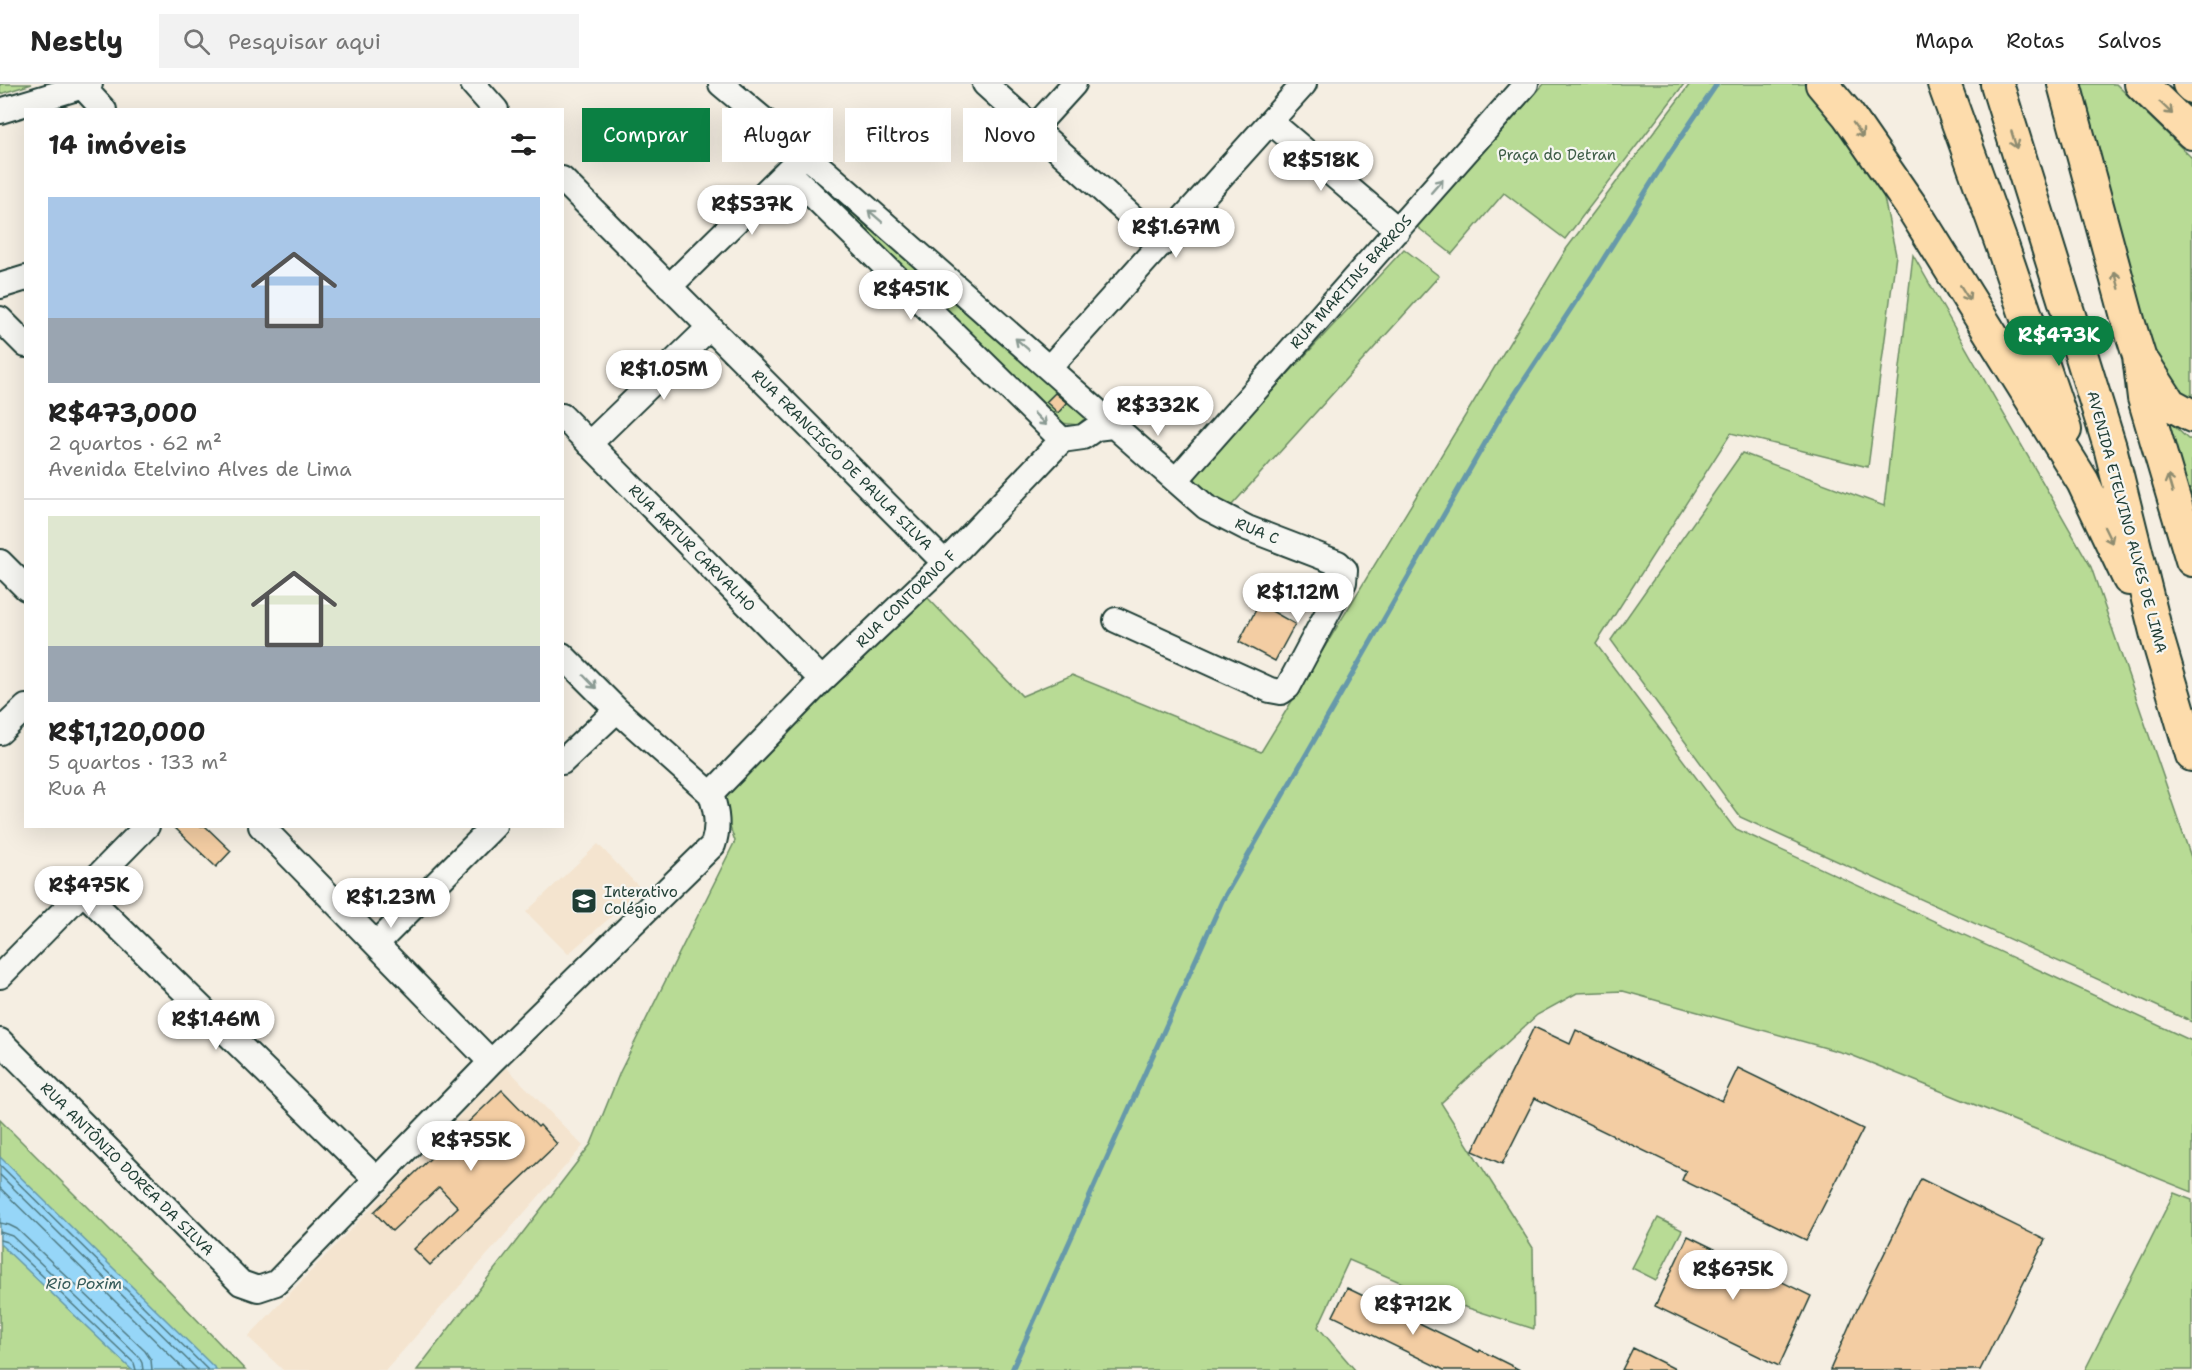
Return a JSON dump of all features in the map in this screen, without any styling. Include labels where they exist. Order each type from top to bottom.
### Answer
[{"type":"main road","points":[[1822,84],[1848,115],[1913,209],[2083,482],[2158,640]]},
{"type":"main road","points":[[1944,84],[2083,482]]},
{"type":"main road","name":"AVENIDA ETELVINO ALVES DE LIMA","points":[[1997,84],[2107,437],[2158,640],[2192,755]]},
{"type":"main road","points":[[2064,84],[2128,324],[2139,356],[2170,404],[2192,416]]},
{"type":"main road","points":[[2141,84],[2192,133]]},
{"type":"main road","points":[[2188,84],[2192,87]]},
{"type":"main road","points":[[2139,356],[2144,398],[2192,560]]},
{"type":"street","points":[[472,84],[493,108]]},
{"type":"street","points":[[721,84],[1062,440],[1083,437],[1096,428],[1112,426]]},
{"type":"street","points":[[985,84],[1012,108]]},
{"type":"street","points":[[1052,108],[1074,84]]},
{"type":"street","points":[[1049,368],[1304,84]]},
{"type":"street","name":"RUA MARTINS BARROS","points":[[1176,480],[1526,84]]},
{"type":"street","points":[[0,111],[86,85],[103,108]]},
{"type":"street","points":[[1271,122],[1398,230]]},
{"type":"street","points":[[1057,149],[1162,244]]},
{"type":"street","points":[[669,287],[796,163]]},
{"type":"street","name":"RUA C","points":[[796,163],[828,174],[1206,507],[1225,518],[1338,563],[1345,570],[1344,582],[1288,687],[1281,692],[1270,690],[1116,620]]},
{"type":"street","name":"RUA FRANCISCO DE PAULA SILVA","points":[[564,181],[945,562]]},
{"type":"street","points":[[0,286],[24,279]]},
{"type":"street","points":[[0,319],[24,343]]},
{"type":"street","points":[[589,444],[709,328]]},
{"type":"street","name":"RUA ARTUR CARVALHO","points":[[564,418],[822,680]]},
{"type":"street","name":"RUA CONTORNO F","points":[[711,794],[822,680],[945,562],[1062,440]]},
{"type":"street","points":[[0,562],[24,586]]},
{"type":"street","points":[[84,893],[377,1180],[491,1062],[713,845],[718,824],[711,794],[617,710],[564,657]]},
{"type":"street","points":[[0,732],[24,709]]},
{"type":"street","points":[[564,760],[617,710]]},
{"type":"street","points":[[0,976],[84,893],[145,828]]},
{"type":"street","points":[[263,828],[491,1062]]},
{"type":"street","points":[[376,944],[492,828]]},
{"type":"street","name":"RUA ANTÔNIO DOREA DA SILVA","points":[[0,1041],[241,1283],[258,1289],[276,1283],[377,1180]]},
{"type":"shaded area","name":"Interativo Colégio","points":[[598,844],[642,890],[568,954],[526,912]]},
{"type":"shaded area","points":[[506,1067],[583,1146],[386,1370],[283,1370],[248,1337]]},
{"type":"green space","points":[[0,84],[32,84],[0,94]]},
{"type":"green space","name":"Praça do Detran","points":[[1544,84],[1684,84],[1565,239],[1504,193],[1452,254],[1416,226]]},
{"type":"green space","points":[[1690,84],[1804,84],[1814,93],[1883,193],[1896,255],[1868,467],[1731,433],[1596,644],[1734,828],[2192,1041],[2192,1192],[1851,1055],[1623,991],[1577,993],[1537,1015],[1441,1103],[1533,1248],[1534,1329],[1437,1298],[1349,1260],[1318,1327],[1355,1370],[417,1370],[591,1144],[620,1072],[735,841],[719,797],[927,597],[1022,696],[1072,675],[1261,752],[1567,248]]},
{"type":"green space","points":[[2069,84],[2116,84],[2192,158],[2192,405],[2154,384]]},
{"type":"green space","points":[[810,165],[1090,413],[1078,425],[1053,422],[802,176]]},
{"type":"green space","points":[[1404,249],[1439,276],[1231,506],[1206,496],[1193,476]]},
{"type":"green space","points":[[1913,255],[2091,567],[2192,860],[2192,1022],[1740,817],[1611,640],[1742,453],[1884,506]]},
{"type":"green space","points":[[2161,414],[2188,439],[2192,439],[2192,528]]},
{"type":"green space","points":[[0,1120],[139,1259],[245,1370],[0,1370]]},
{"type":"green space","points":[[2174,1193],[2192,1200],[2192,1370],[2085,1370]]},
{"type":"green space","points":[[1658,1218],[1682,1230],[1656,1280],[1632,1268]]},
{"type":"water","name":"Rio Poxim","points":[[0,1157],[217,1370],[132,1370],[0,1244]]},
{"type":"building","points":[[1055,393],[1067,403],[1058,413],[1046,402]]},
{"type":"building","points":[[1259,604],[1295,624],[1275,661],[1239,642]]},
{"type":"building","points":[[175,828],[207,828],[231,851],[216,867]]},
{"type":"building","points":[[1534,1027],[1570,1044],[1576,1030],[1722,1101],[1738,1068],[1863,1129],[1806,1240],[1682,1180],[1686,1171],[1535,1098],[1502,1164],[1473,1151]]},
{"type":"building","points":[[502,1090],[557,1144],[430,1265],[414,1249],[458,1207],[439,1187],[392,1231],[374,1212]]},
{"type":"building","points":[[1921,1179],[2045,1240],[1980,1370],[1830,1370],[1854,1315]]},
{"type":"building","points":[[1688,1236],[1811,1296],[1779,1366],[1655,1306]]},
{"type":"building","points":[[1347,1288],[1520,1370],[1444,1370],[1333,1316]]},
{"type":"building","points":[[1633,1348],[1677,1370],[1622,1370]]},
{"type":"waterway","points":[[1012,1370],[1222,901],[1500,417],[1717,84]]},
{"type":"place","name":"Interativo Colégio","points":[[584,901]]}]
